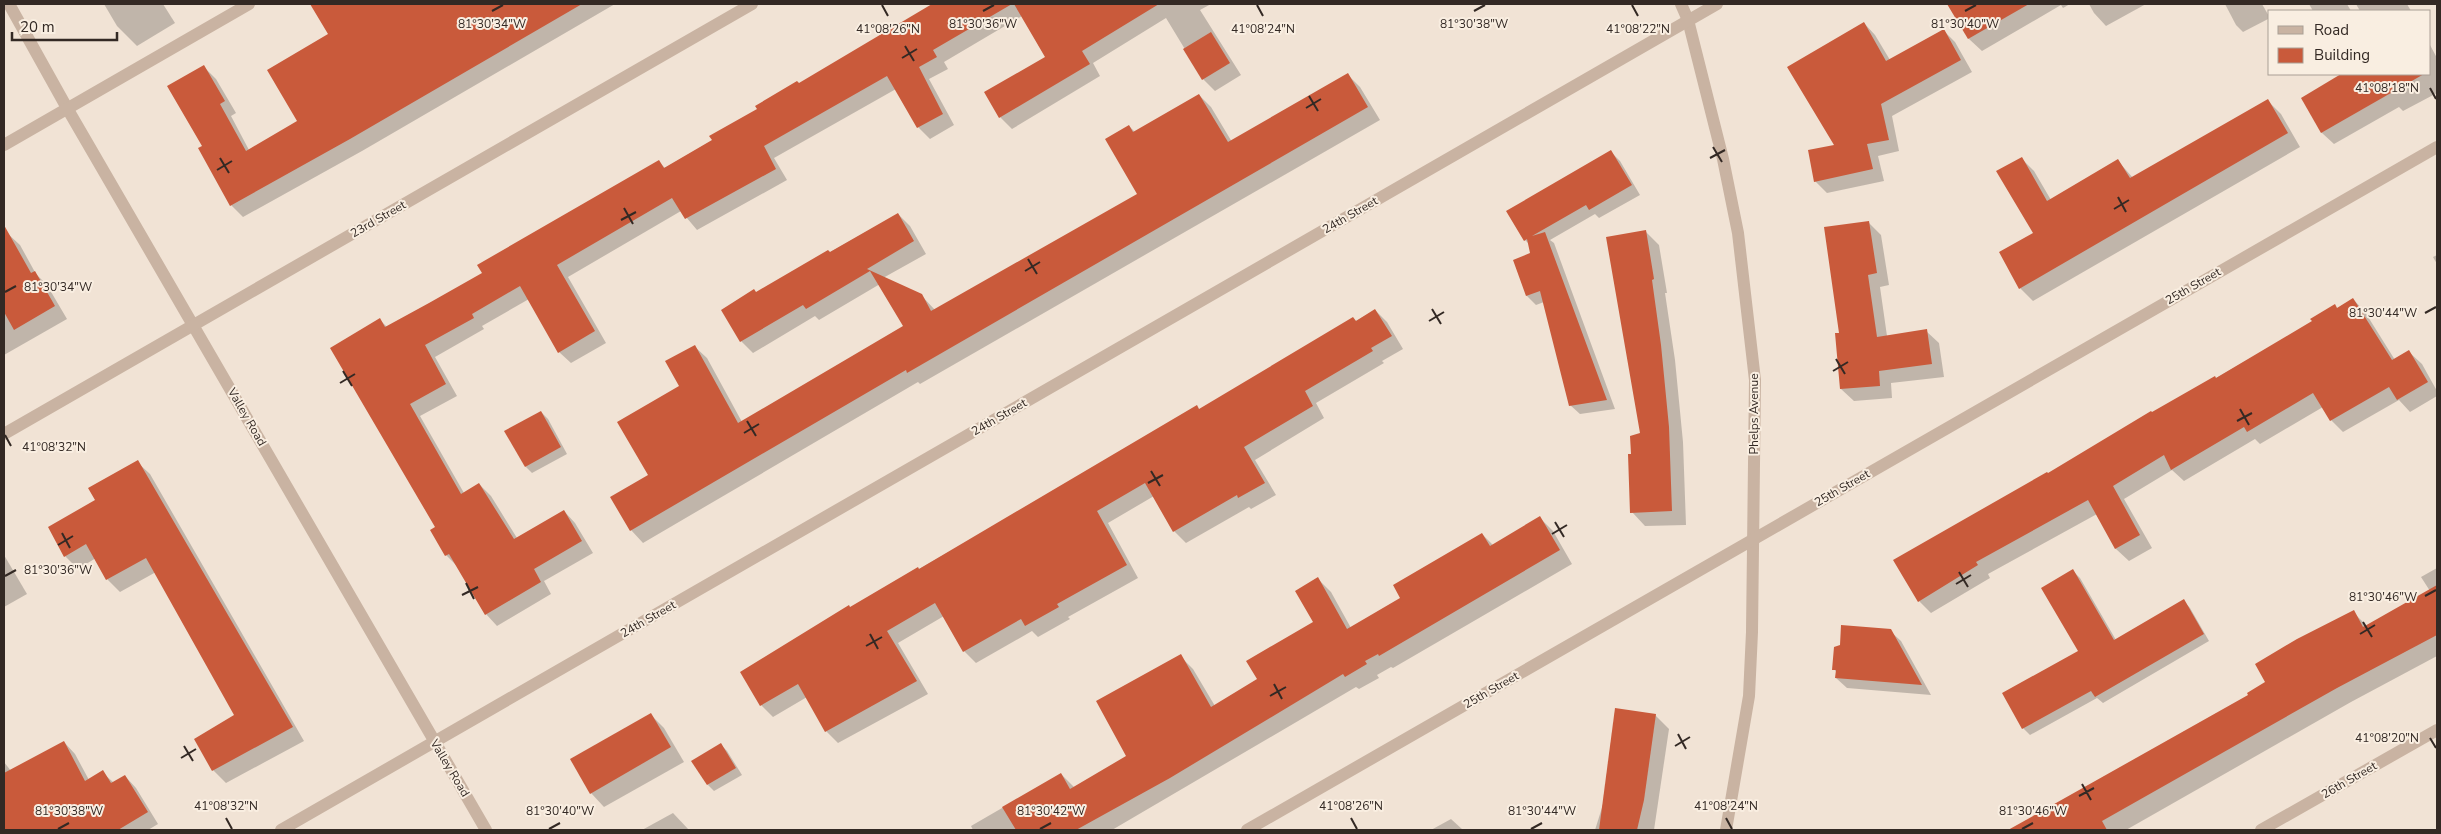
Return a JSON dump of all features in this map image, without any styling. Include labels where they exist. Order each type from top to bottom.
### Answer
[{"type":"street","name":"Valley Road","points":[[10,4],[67,108],[486,830]]},
{"type":"street","points":[[4,145],[249,4]]},
{"type":"street","name":"23rd Street","points":[[4,434],[752,4]]},
{"type":"street","name":"Phelps Avenue","points":[[1681,4],[1688,20],[1727,177],[1746,291],[1756,410],[1749,696],[1726,830]]},
{"type":"street","name":"24th Street","points":[[281,830],[1716,4]]},
{"type":"street","name":"25th Street","points":[[1247,830],[2437,147]]},
{"type":"street","name":"26th Street","points":[[2261,830],[2437,730]]},
{"type":"building","points":[[310,4],[582,4],[350,139],[230,206],[198,148],[202,146],[167,86],[204,65],[225,101],[220,104],[246,151],[297,121],[267,70],[328,34]]},
{"type":"building","points":[[932,4],[1012,4],[933,50],[937,57],[919,67],[943,114],[917,128],[887,76],[764,146],[776,169],[685,219],[672,198],[557,265],[595,331],[558,353],[520,286],[472,314],[474,318],[425,345],[446,384],[410,404],[461,494],[479,483],[514,539],[564,510],[582,541],[534,569],[541,582],[485,615],[449,554],[445,556],[430,530],[435,527],[330,348],[380,318],[385,327],[482,273],[477,265],[659,160],[664,168],[712,140],[709,136],[757,109],[755,106],[797,81],[799,83]]},
{"type":"building","points":[[1014,4],[1159,4],[1082,51],[1090,64],[999,118],[984,92],[1045,57]]},
{"type":"building","points":[[1947,4],[2029,4],[1968,39]]},
{"type":"building","points":[[1864,22],[1886,61],[1944,29],[1961,60],[1881,104],[1889,140],[1867,144],[1873,169],[1814,182],[1808,150],[1834,145],[1787,67]]},
{"type":"building","points":[[1211,32],[1230,63],[1202,80],[1183,49]]},
{"type":"building","points":[[1348,73],[1368,107],[907,373],[906,370],[630,531],[610,497],[648,475],[617,422],[679,386],[665,361],[695,345],[738,423],[903,326],[870,271],[806,309],[803,305],[740,342],[721,310],[754,289],[756,292],[828,250],[830,252],[898,213],[914,241],[867,269],[922,294],[931,311],[1137,194],[1105,139],[1129,125],[1133,132],[1199,94],[1228,142]]},
{"type":"building","points":[[2339,75],[2422,75],[2321,133],[2301,98]]},
{"type":"building","points":[[2268,99],[2288,133],[2019,289],[1999,252],[2033,233],[1996,171],[2022,157],[2047,201],[2118,159],[2130,178]]},
{"type":"building","points":[[1611,150],[1632,185],[1589,210],[1586,205],[1532,236],[1545,232],[1607,400],[1569,406],[1540,291],[1526,296],[1513,260],[1530,253],[1527,239],[1524,241],[1506,211]]},
{"type":"building","points":[[1869,221],[1877,273],[1868,275],[1877,337],[1927,329],[1932,364],[1879,371],[1880,386],[1840,389],[1835,333],[1839,333],[1824,227]]},
{"type":"building","points":[[4,225],[31,273],[35,271],[55,306],[14,330],[4,312]]},
{"type":"building","points":[[1646,230],[1654,279],[1652,280],[1669,427],[1672,511],[1630,513],[1628,454],[1631,454],[1630,436],[1640,433],[1606,237]]},
{"type":"building","points":[[2353,298],[2392,360],[2409,350],[2428,382],[2397,400],[2389,387],[2330,421],[2313,393],[2247,432],[2244,427],[2171,470],[2164,455],[2113,486],[2140,535],[2115,549],[2088,500],[1976,562],[1978,565],[1918,602],[1893,560],[2048,473],[2151,411],[2215,376],[2216,378],[2312,321],[2310,319],[2335,304],[2337,308]]},
{"type":"building","points":[[1375,309],[1392,336],[1371,348],[1373,351],[1305,391],[1313,406],[1244,447],[1265,483],[1238,498],[1237,495],[1173,532],[1145,483],[1097,511],[1127,565],[1057,604],[1059,607],[1025,626],[1021,619],[963,652],[935,603],[887,631],[917,681],[825,732],[798,684],[760,706],[740,672],[849,605],[850,607],[918,567],[919,569],[1197,405],[1199,409],[1353,317],[1356,321]]},
{"type":"building","points":[[541,411],[561,447],[525,467],[504,431]]},
{"type":"building","points":[[138,460],[293,727],[212,771],[194,739],[234,715],[146,558],[106,580],[86,544],[64,557],[48,527],[95,500],[88,488]]},
{"type":"building","points":[[1540,516],[1560,550],[1379,656],[1378,654],[1365,661],[1367,664],[1345,677],[1343,674],[1170,778],[1076,830],[1016,830],[1002,807],[1061,773],[1070,789],[1126,756],[1096,701],[1181,654],[1211,707],[1257,679],[1246,661],[1313,622],[1295,591],[1318,577],[1347,629],[1400,598],[1393,585],[1482,533],[1490,546]]},
{"type":"building","points":[[2073,569],[2114,640],[2184,599],[2204,634],[2095,697],[2091,691],[2022,729],[2002,693],[2078,651],[2041,588]]},
{"type":"building","points":[[2437,585],[2437,635],[2337,688],[2102,821],[2107,830],[2008,830],[2248,695],[2247,693],[2265,682],[2255,664],[2297,639],[2354,610],[2363,627]]},
{"type":"building","points":[[1841,625],[1891,629],[1922,685],[1835,678],[1836,670],[1832,670],[1834,647],[1840,645]]},
{"type":"building","points":[[1615,708],[1656,714],[1644,800],[1637,830],[1599,830]]},
{"type":"building","points":[[651,713],[671,747],[590,794],[570,759]]},
{"type":"building","points":[[64,741],[85,781],[103,770],[111,783],[125,775],[148,812],[118,830],[4,830],[4,773]]},
{"type":"building","points":[[721,743],[736,768],[707,785],[691,761]]}]
